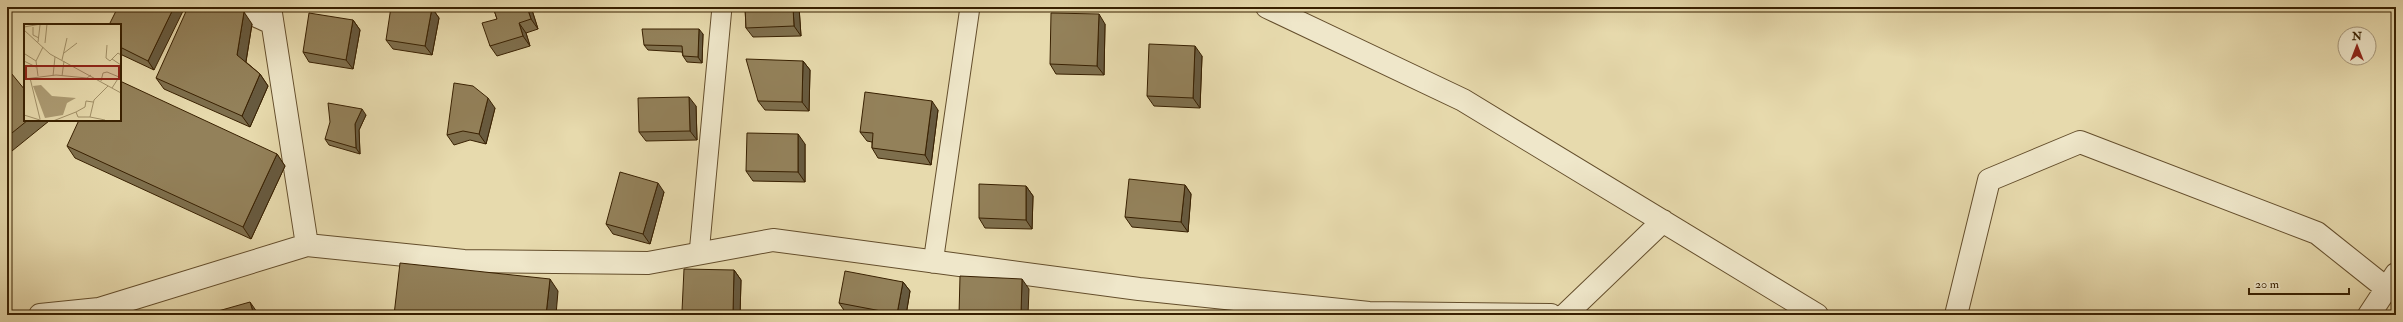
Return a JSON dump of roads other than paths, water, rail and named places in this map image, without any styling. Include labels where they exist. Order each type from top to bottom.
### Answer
[{"type":"street","points":[[237,7],[271,15],[307,245]]},
{"type":"street","points":[[1267,7],[1463,100],[1817,315]]},
{"type":"street","points":[[1956,315],[1989,180],[2080,142],[2317,233],[2391,281],[2369,315]]},
{"type":"street","points":[[1565,315],[1663,221]]},
{"type":"street","points":[[40,315],[99,312],[307,245],[464,261],[648,263],[773,240],[933,263],[1139,289],[1369,313],[1552,315]]},
{"type":"lane","points":[[699,254],[722,7]]},
{"type":"lane","points":[[933,263],[970,7]]}]
